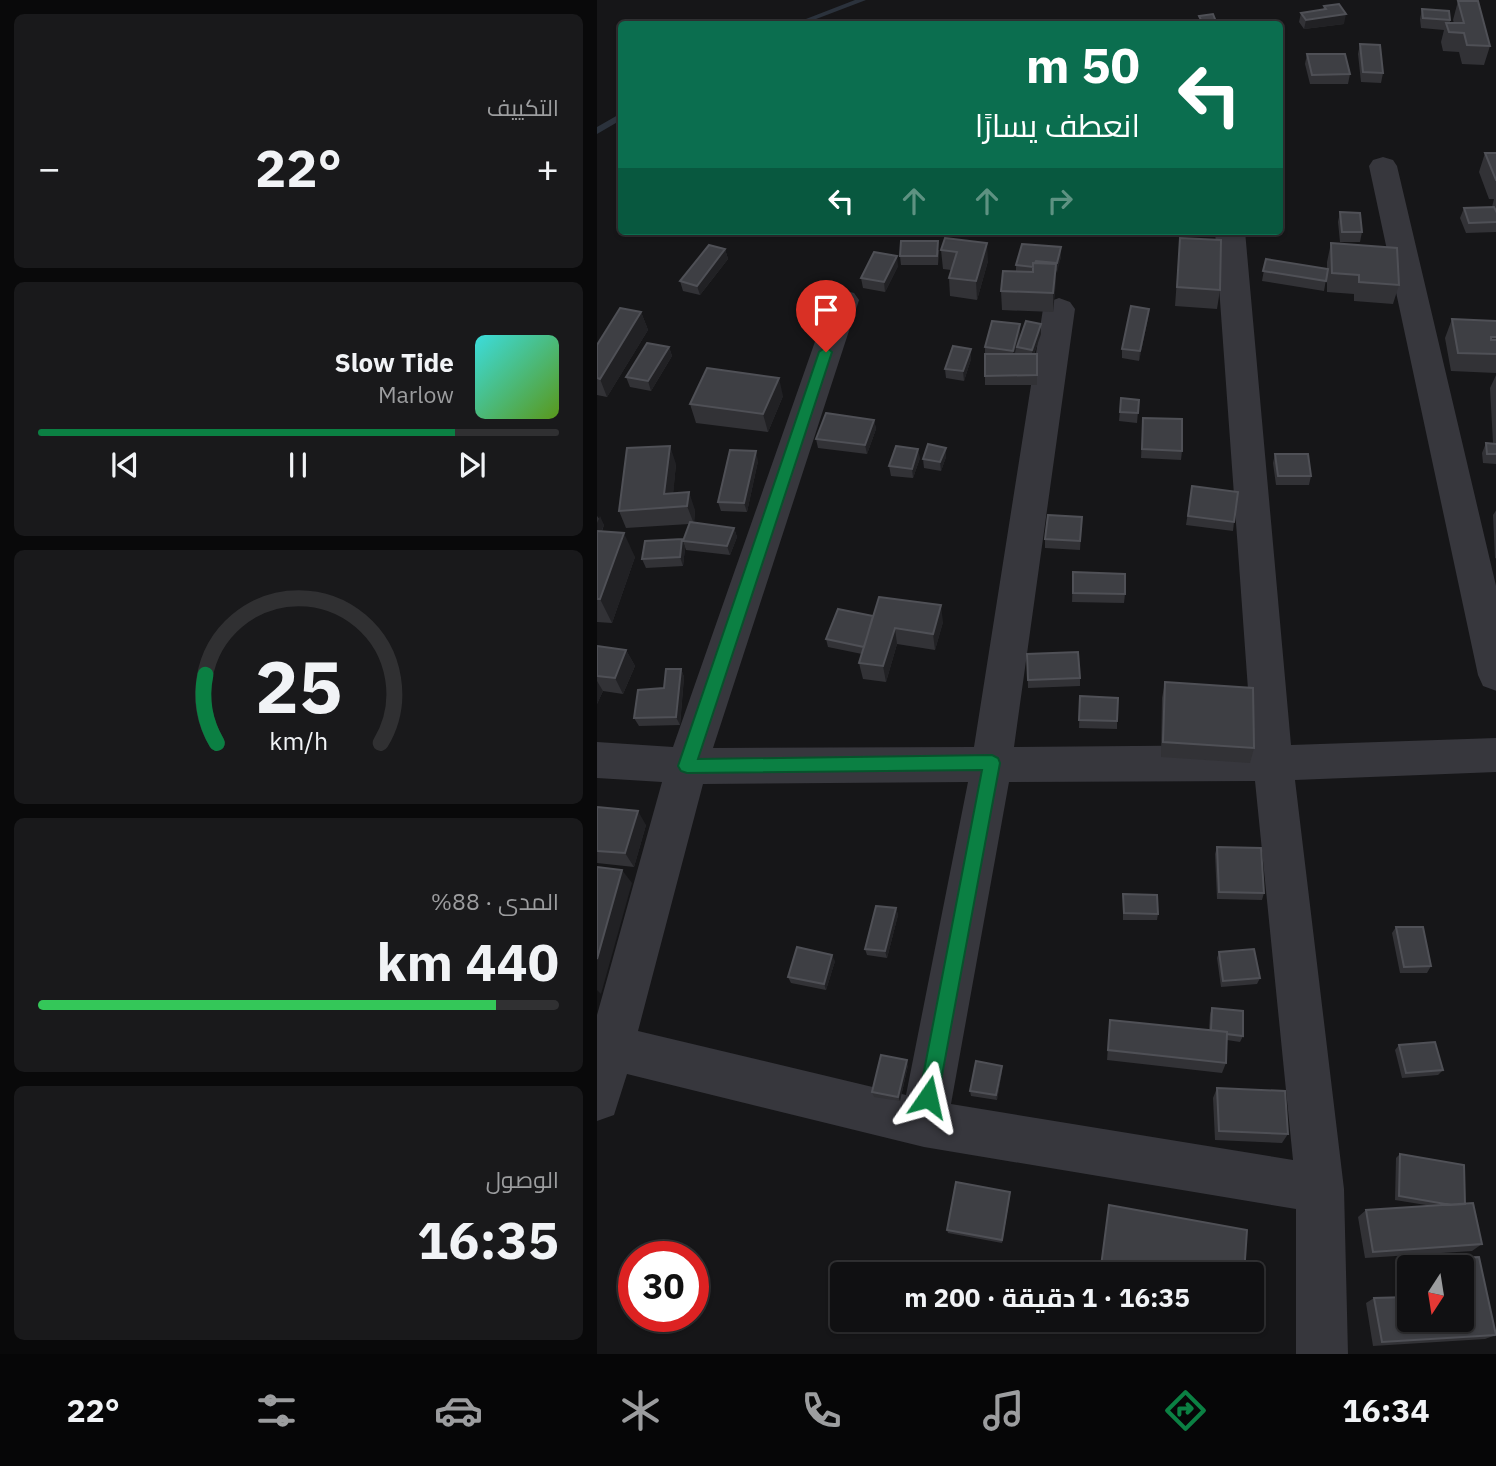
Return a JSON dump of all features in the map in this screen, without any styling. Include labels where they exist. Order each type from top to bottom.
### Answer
[{"type":"street","points":[[1383,166],[1496,675]]},
{"type":"street","points":[[1230,235],[1273,763],[1320,1189],[1322,1354]]},
{"type":"street","points":[[597,1098],[604,1046],[687,766],[843,300]]},
{"type":"street","points":[[924,1123],[992,763],[1058,309]]},
{"type":"street","points":[[597,760],[687,766],[1273,763],[1496,755]]},
{"type":"street","points":[[604,1046],[924,1123],[1320,1189]]},
{"type":"building","points":[[1458,1],[1478,1],[1490,46],[1467,45],[1464,33],[1449,32],[1446,23],[1464,23]]},
{"type":"building","points":[[1339,4],[1346,14],[1306,20],[1301,13],[1326,9],[1324,6]]},
{"type":"building","points":[[1422,9],[1449,11],[1450,20],[1423,18]]},
{"type":"building","points":[[1213,14],[1216,21],[1202,21],[1199,16]]},
{"type":"building","points":[[1360,44],[1380,45],[1383,73],[1363,72]]},
{"type":"building","points":[[1307,54],[1345,54],[1350,74],[1312,75]]},
{"type":"building","points":[[1485,153],[1497,153],[1497,180],[1496,180]]},
{"type":"building","points":[[1494,207],[1497,222],[1469,223],[1464,208]]},
{"type":"building","points":[[1340,212],[1360,213],[1362,232],[1342,232]]},
{"type":"building","points":[[945,238],[987,243],[976,281],[949,278],[957,252],[941,250]]},
{"type":"building","points":[[1180,238],[1221,240],[1220,290],[1177,287]]},
{"type":"building","points":[[901,241],[938,241],[937,256],[900,256]]},
{"type":"building","points":[[1331,243],[1397,248],[1399,285],[1359,282],[1359,275],[1332,273]]},
{"type":"building","points":[[1022,244],[1061,247],[1057,263],[1036,261],[1033,267],[1016,265]]},
{"type":"building","points":[[709,245],[725,249],[697,286],[680,281]]},
{"type":"building","points":[[874,252],[897,256],[884,282],[861,278]]},
{"type":"building","points":[[1266,259],[1328,269],[1326,281],[1263,271]]},
{"type":"building","points":[[1033,263],[1056,264],[1053,293],[1001,291],[1003,271],[1033,272]]},
{"type":"building","points":[[1131,306],[1149,309],[1140,351],[1122,349]]},
{"type":"building","points":[[620,308],[641,312],[600,379],[597,378],[597,345]]},
{"type":"building","points":[[1452,319],[1497,321],[1497,337],[1491,337],[1491,340],[1497,340],[1497,354],[1458,353]]},
{"type":"building","points":[[992,321],[1020,324],[1013,351],[985,347]]},
{"type":"building","points":[[1026,321],[1041,324],[1032,350],[1017,347]]},
{"type":"building","points":[[647,343],[669,347],[648,381],[626,377]]},
{"type":"building","points":[[953,346],[971,349],[963,371],[945,369]]},
{"type":"building","points":[[985,354],[1037,354],[1037,375],[985,376]]},
{"type":"building","points":[[707,368],[779,378],[763,414],[690,404]]},
{"type":"building","points":[[1121,398],[1139,400],[1138,413],[1120,412]]},
{"type":"building","points":[[826,413],[874,420],[865,445],[816,439]]},
{"type":"building","points":[[1143,418],[1182,419],[1182,451],[1142,449]]},
{"type":"building","points":[[1486,443],[1497,444],[1497,454],[1487,454]]},
{"type":"building","points":[[928,444],[946,448],[940,462],[923,459]]},
{"type":"building","points":[[670,446],[664,494],[689,492],[687,506],[619,511],[627,448]]},
{"type":"building","points":[[896,446],[918,449],[912,469],[889,466]]},
{"type":"building","points":[[730,450],[756,451],[744,503],[718,502]]},
{"type":"building","points":[[1275,454],[1308,454],[1311,476],[1278,476]]},
{"type":"building","points":[[1192,486],[1238,492],[1234,522],[1188,516]]},
{"type":"building","points":[[1048,515],[1082,517],[1080,541],[1045,539]]},
{"type":"building","points":[[690,522],[734,528],[727,546],[683,541]]},
{"type":"building","points":[[597,531],[624,533],[600,599],[597,599]]},
{"type":"building","points":[[682,539],[680,557],[642,559],[645,541]]},
{"type":"building","points":[[1073,572],[1125,574],[1125,594],[1073,593]]},
{"type":"building","points":[[879,597],[941,605],[933,634],[895,628],[883,666],[859,663]]},
{"type":"building","points":[[838,609],[873,616],[864,647],[826,639]]},
{"type":"building","points":[[597,646],[626,650],[615,678],[597,676]]},
{"type":"building","points":[[1078,652],[1080,678],[1028,680],[1027,654]]},
{"type":"building","points":[[666,669],[681,669],[676,717],[634,718],[638,690],[664,688]]},
{"type":"building","points":[[1165,682],[1253,688],[1254,748],[1163,742]]},
{"type":"building","points":[[1080,696],[1118,698],[1117,721],[1079,720]]},
{"type":"building","points":[[597,807],[638,811],[625,853],[597,851]]},
{"type":"building","points":[[1217,847],[1261,848],[1264,893],[1219,892]]},
{"type":"building","points":[[597,867],[622,870],[597,959]]},
{"type":"building","points":[[1123,894],[1157,895],[1158,914],[1124,913]]},
{"type":"building","points":[[876,906],[896,908],[885,951],[865,949]]},
{"type":"building","points":[[1396,927],[1423,927],[1431,966],[1404,967]]},
{"type":"building","points":[[797,947],[832,955],[824,984],[788,977]]},
{"type":"building","points":[[1254,949],[1260,978],[1223,981],[1219,952]]},
{"type":"building","points":[[1212,1008],[1243,1011],[1243,1036],[1211,1030]]},
{"type":"building","points":[[1110,1020],[1227,1032],[1226,1063],[1108,1050]]},
{"type":"building","points":[[1435,1042],[1443,1070],[1406,1073],[1399,1045]]},
{"type":"building","points":[[881,1055],[907,1060],[898,1097],[872,1092]]},
{"type":"building","points":[[976,1061],[1002,1066],[996,1095],[970,1091]]},
{"type":"building","points":[[1217,1088],[1285,1091],[1288,1134],[1219,1131]]},
{"type":"building","points":[[1400,1154],[1464,1165],[1465,1204],[1451,1205],[1399,1196]]},
{"type":"building","points":[[956,1182],[1010,1192],[1002,1240],[947,1230]]},
{"type":"building","points":[[1473,1203],[1482,1244],[1373,1252],[1366,1210]]},
{"type":"building","points":[[1109,1205],[1247,1230],[1245,1262],[1102,1262]]},
{"type":"building","points":[[1474,1257],[1479,1257],[1496,1335],[1382,1342],[1374,1298],[1397,1297],[1397,1332],[1474,1332]]},
{"type":"waterway","points":[[805,21],[862,0]]},
{"type":"waterway","points":[[597,131],[618,119]]},
{"type":"route","points":[[826,352],[687,766],[992,763],[928,1097]]}]
